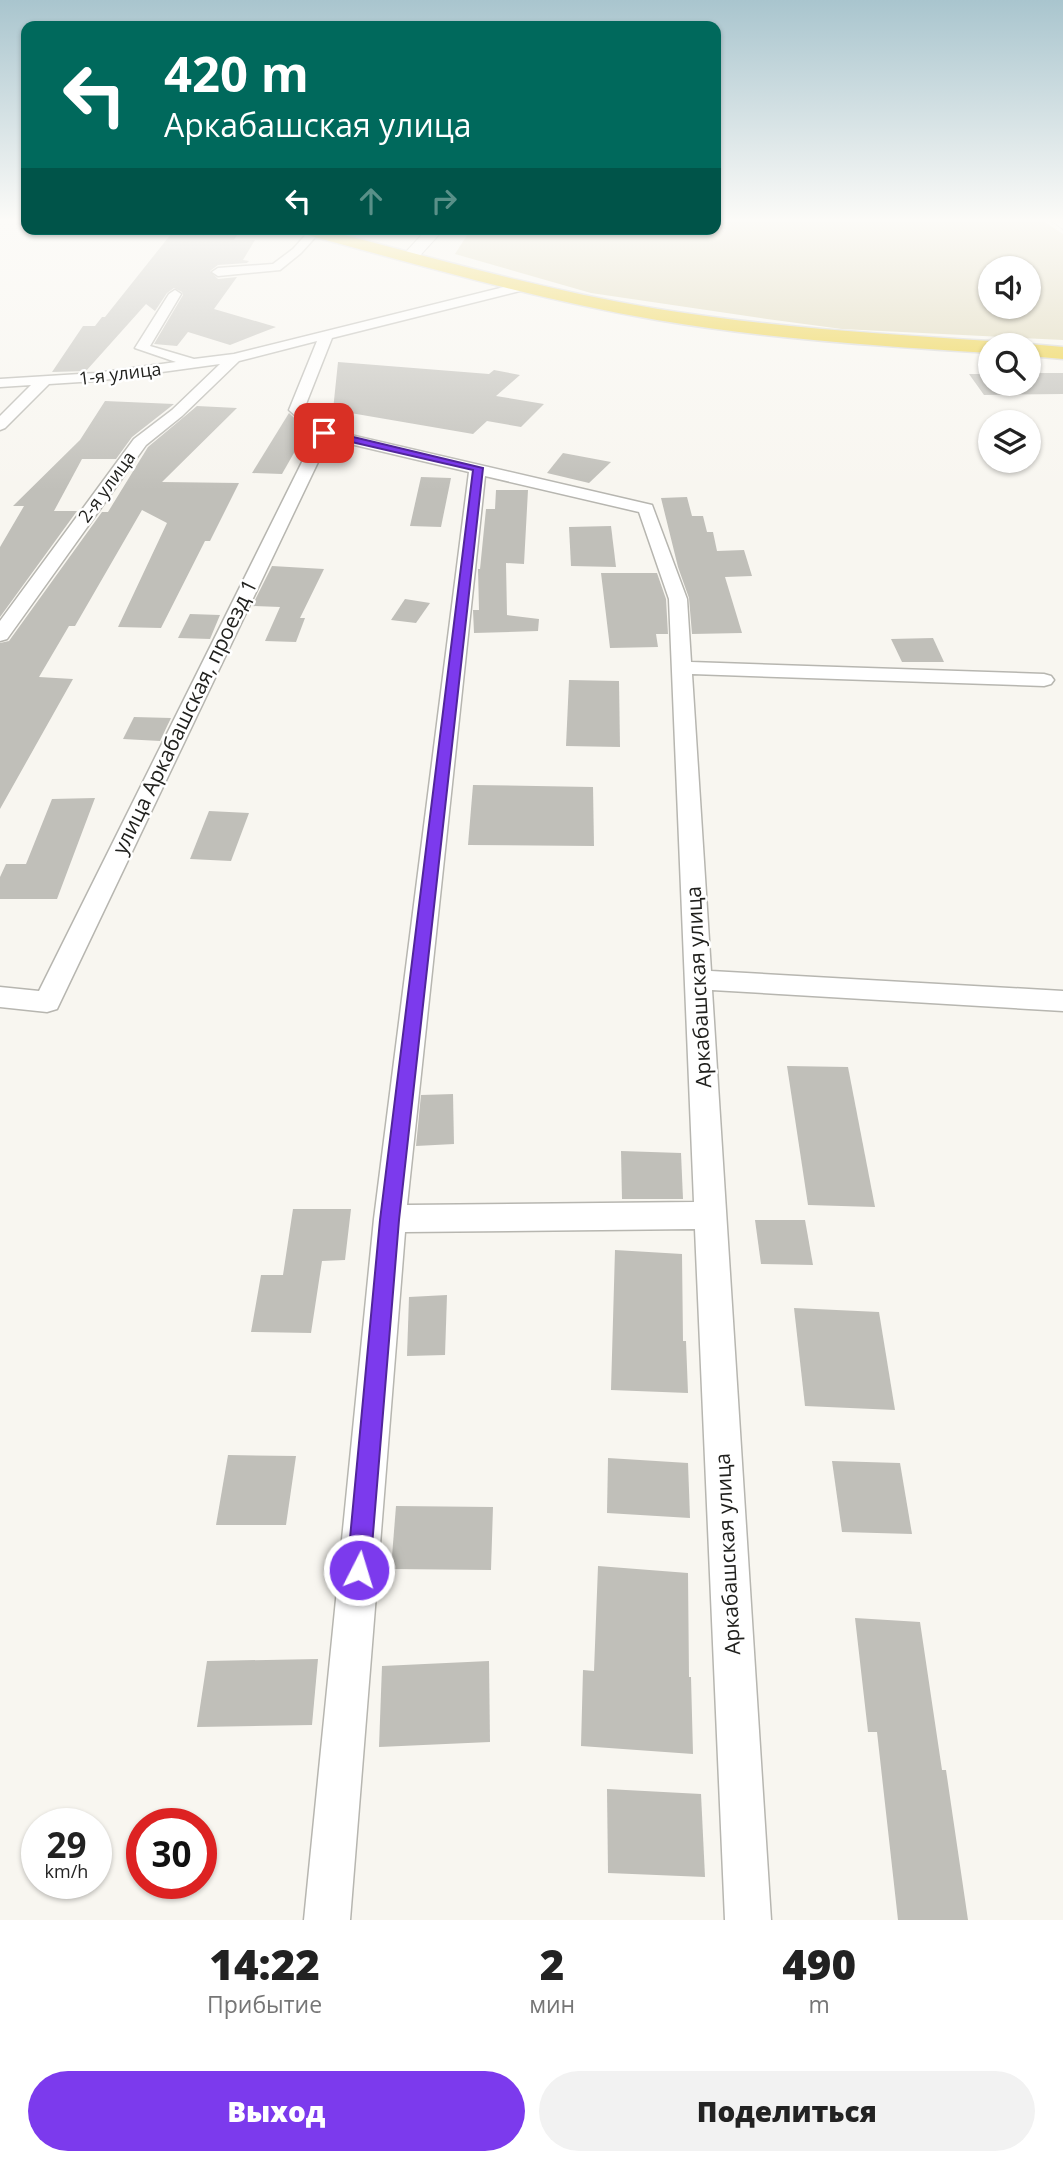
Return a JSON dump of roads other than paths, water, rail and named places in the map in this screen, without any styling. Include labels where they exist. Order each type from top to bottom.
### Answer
[{"type":"highway","points":[[638,311],[790,334],[978,346]]},
{"type":"highway","points":[[1041,348],[1063,345]]},
{"type":"highway","points":[[1041,350],[1063,353]]},
{"type":"street","points":[[165,311],[142,348],[197,363]]},
{"type":"street","name":"1-я улица","points":[[0,383],[43,382],[234,358],[423,311]]},
{"type":"street","name":"Аркабашская улица","points":[[327,334],[296,410],[324,433],[646,509],[678,599],[748,1920]]},
{"type":"street","name":"2-я улица","points":[[0,635],[140,442],[177,413],[234,358]]},
{"type":"street","points":[[0,425],[43,382]]},
{"type":"street","name":"улица Аркабашская, проезд 1","points":[[47,1002],[324,433]]},
{"type":"street","points":[[327,1920],[390,1220],[478,468]]},
{"type":"street","points":[[681,668],[1044,680]]},
{"type":"street","points":[[698,980],[1063,1001]]},
{"type":"street","points":[[0,998],[47,1002]]},
{"type":"street","points":[[390,1220],[710,1215]]}]
